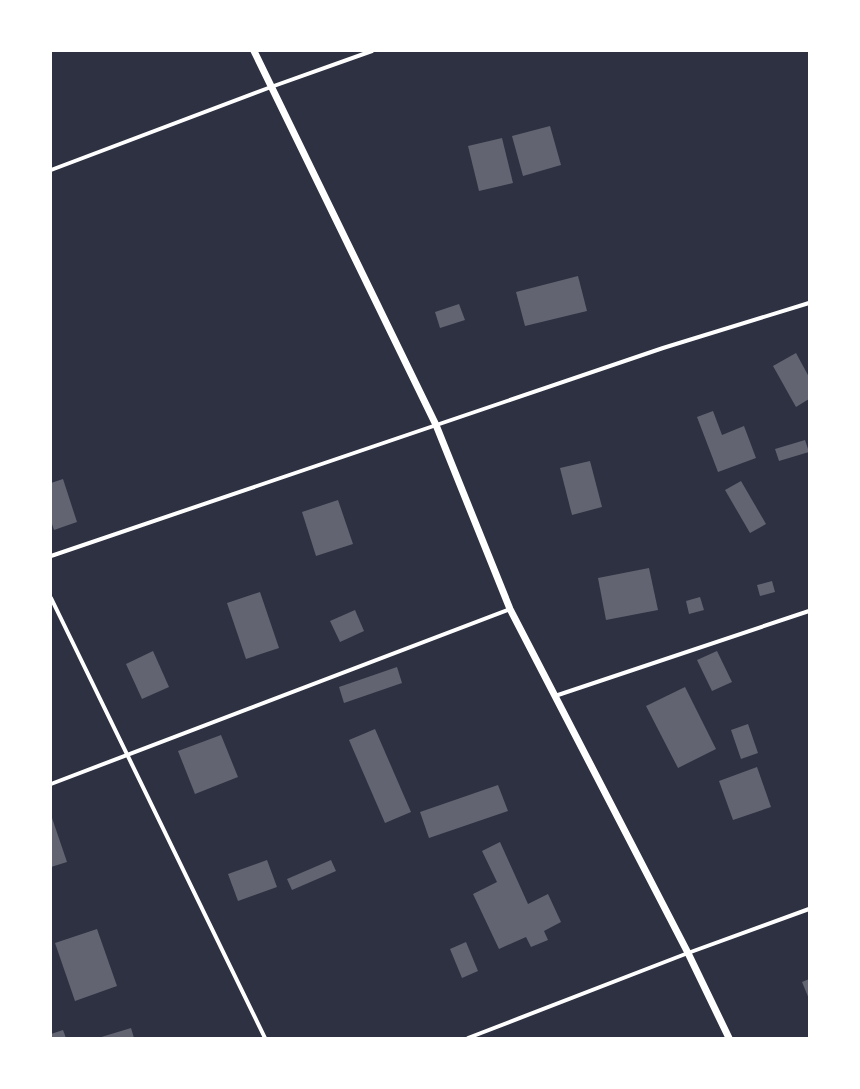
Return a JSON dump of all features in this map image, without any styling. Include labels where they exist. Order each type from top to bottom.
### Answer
[{"type":"street","points":[[254,51],[436,425],[510,609],[688,953],[729,1038]]},
{"type":"street","points":[[51,170],[271,87],[372,51]]},
{"type":"street","points":[[51,556],[663,348],[809,303]]},
{"type":"street","points":[[51,598],[265,1038]]},
{"type":"street","points":[[51,784],[510,609]]},
{"type":"street","points":[[555,696],[809,611]]},
{"type":"street","points":[[468,1038],[688,953],[809,910]]},
{"type":"building","points":[[550,126],[561,165],[523,176],[512,136]]},
{"type":"building","points":[[502,138],[513,183],[479,191],[468,146]]},
{"type":"building","points":[[578,276],[587,311],[525,326],[516,292]]},
{"type":"building","points":[[459,304],[465,320],[440,328],[435,312]]},
{"type":"building","points":[[796,353],[809,377],[809,399],[796,407],[773,366]]},
{"type":"building","points":[[713,411],[722,435],[744,426],[756,458],[718,472],[697,417]]},
{"type":"building","points":[[805,440],[809,452],[779,461],[775,449]]},
{"type":"building","points":[[590,461],[602,507],[572,515],[560,468]]},
{"type":"building","points":[[63,479],[77,522],[54,530],[51,521],[51,483]]},
{"type":"building","points":[[741,481],[766,524],[750,533],[725,490]]},
{"type":"building","points":[[338,500],[353,544],[316,556],[302,512]]},
{"type":"building","points":[[649,568],[658,610],[606,620],[598,578]]},
{"type":"building","points":[[772,581],[775,592],[760,596],[757,585]]},
{"type":"building","points":[[260,592],[279,648],[246,659],[227,603]]},
{"type":"building","points":[[700,597],[704,610],[689,614],[686,601]]},
{"type":"building","points":[[355,610],[364,631],[340,642],[330,621]]},
{"type":"building","points":[[153,651],[169,687],[142,699],[126,664]]},
{"type":"building","points":[[717,651],[732,682],[712,691],[697,660]]},
{"type":"building","points":[[397,667],[402,683],[344,703],[339,687]]},
{"type":"building","points":[[685,687],[716,749],[678,768],[646,706]]},
{"type":"building","points":[[748,724],[758,753],[741,759],[731,730]]},
{"type":"building","points":[[375,729],[411,812],[385,823],[349,740]]},
{"type":"building","points":[[221,735],[238,777],[195,794],[178,751]]},
{"type":"building","points":[[757,767],[771,807],[733,820],[719,781]]},
{"type":"building","points":[[498,785],[508,811],[429,838],[420,812]]},
{"type":"building","points":[[51,815],[67,862],[51,867]]},
{"type":"building","points":[[500,842],[528,904],[548,894],[561,922],[544,931],[548,940],[531,947],[526,937],[499,949],[473,894],[497,882],[482,851]]},
{"type":"building","points":[[267,860],[277,887],[238,901],[228,874]]},
{"type":"building","points":[[331,860],[336,871],[292,890],[287,879]]},
{"type":"building","points":[[97,929],[117,986],[75,1001],[55,943]]},
{"type":"building","points":[[466,942],[478,971],[462,978],[450,949]]},
{"type":"building","points":[[809,979],[809,999],[802,982]]},
{"type":"building","points":[[131,1028],[134,1038],[98,1038]]},
{"type":"building","points":[[63,1030],[66,1038],[51,1038],[51,1034]]}]
